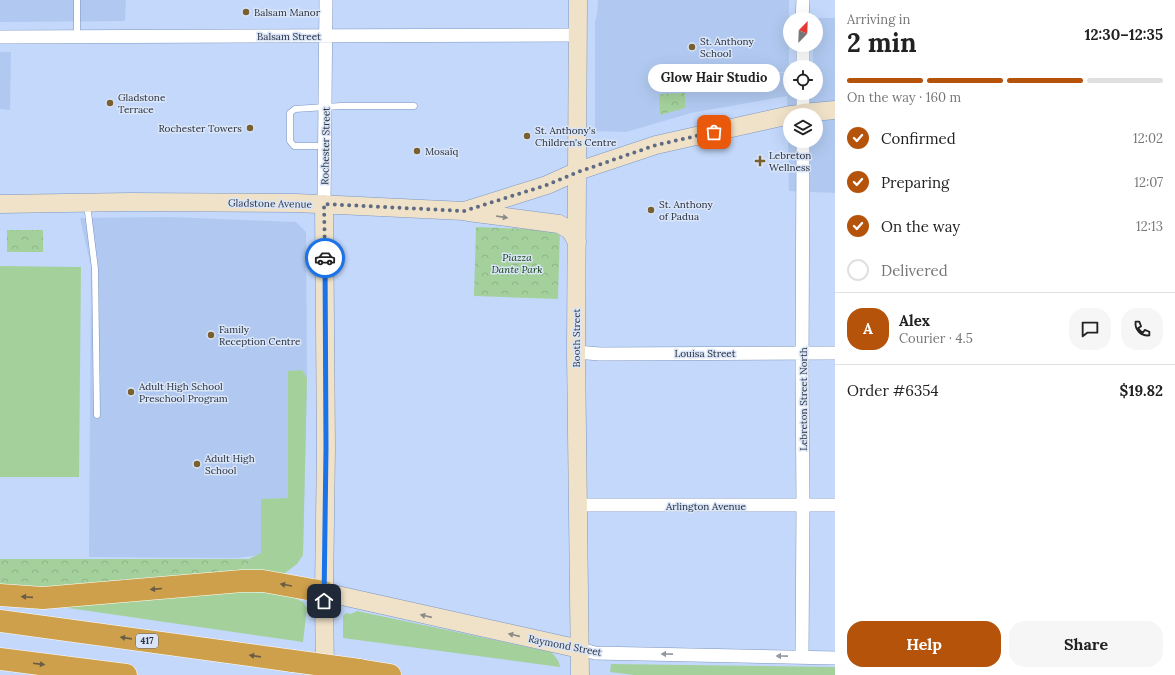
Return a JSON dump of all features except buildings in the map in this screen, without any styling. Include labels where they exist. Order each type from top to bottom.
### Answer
[{"type":"highway","points":[[0,595],[43,598],[242,581],[263,581],[324,592]]},
{"type":"highway","name":"417","points":[[0,621],[390,675]]},
{"type":"highway","points":[[0,659],[126,675]]},
{"type":"main road","name":"Booth Street","points":[[578,0],[576,352],[580,675]]},
{"type":"main road","name":"Gladstone Avenue","points":[[823,112],[835,110]]},
{"type":"main road","name":"Gladstone Avenue","points":[[0,204],[214,202],[324,204],[464,211],[547,185],[578,172],[656,145],[783,118]]},
{"type":"main road","name":"Rochester Street","points":[[324,204],[326,448],[324,592],[325,675]]},
{"type":"main road","points":[[464,211],[559,224],[570,230],[577,242]]},
{"type":"main road","name":"Raymond Street","points":[[324,592],[580,650]]},
{"type":"street","name":"Rochester Street","points":[[324,204],[326,0]]},
{"type":"street","points":[[802,12],[803,0]]},
{"type":"street","name":"Balsam Street","points":[[0,37],[578,35]]},
{"type":"street","name":"Lebreton Street North","points":[[802,656],[803,148]]},
{"type":"street","name":"Louisa Street","points":[[576,352],[600,354],[835,353]]},
{"type":"street","name":"Arlington Avenue","points":[[577,505],[835,506]]},
{"type":"street","name":"Raymond Street","points":[[580,650],[595,653],[802,656],[835,658]]},
{"type":"lane","points":[[77,0],[77,37]]},
{"type":"lane","points":[[325,146],[294,146],[290,141],[290,113],[295,109],[414,106]]},
{"type":"lane","points":[[87,203],[95,268],[97,415]]},
{"type":"shaded area","points":[[0,0],[126,0],[125,21],[0,22]]},
{"type":"shaded area","name":"St. Anthony School","points":[[598,0],[789,0],[789,12],[783,12],[783,52],[789,52],[789,60],[783,60],[783,72],[744,72],[783,73],[783,97],[691,113],[626,132],[595,131],[595,22]]},
{"type":"shaded area","name":"St. Anthony School","points":[[823,18],[835,18],[835,193],[789,191],[788,148],[823,148],[823,108],[787,108],[787,100],[823,100],[823,60],[813,60],[813,52],[823,52]]},
{"type":"shaded area","points":[[0,52],[11,52],[10,110],[0,109]]},
{"type":"shaded area","name":"Adult High School","points":[[170,217],[296,222],[306,232],[307,378],[303,550],[236,558],[89,557],[91,267],[80,218]]},
{"type":"green space","points":[[685,93],[685,108],[660,115],[659,94]]},
{"type":"green space","name":"Piazza Dante Park","points":[[476,227],[560,230],[558,299],[474,296]]},
{"type":"green space","points":[[7,230],[43,230],[43,252],[7,252]]},
{"type":"green space","points":[[0,266],[81,267],[79,477],[0,477]]},
{"type":"green space","points":[[302,370],[307,378],[303,555],[297,564],[284,574],[234,573],[251,563],[249,559],[261,553],[261,499],[288,498],[288,371]]},
{"type":"green space","points":[[0,559],[249,559],[251,563],[234,573],[72,589],[0,587]]},
{"type":"green space","points":[[226,590],[286,594],[303,602],[307,608],[303,642],[48,605]]},
{"type":"green space","points":[[357,611],[551,652],[558,660],[560,667],[343,638],[343,616],[346,613],[351,614]]},
{"type":"green space","points":[[611,664],[835,667],[835,675],[634,675],[610,672]]},
{"type":"way so far","points":[[325,258],[324,204],[464,211],[547,185],[602,163],[656,145],[714,132]]},
{"type":"place","name":"Balsam Manor","points":[[246,12]]},
{"type":"place","name":"St. Anthony School","points":[[692,47]]},
{"type":"place","name":"Gladstone Terrace","points":[[110,103]]},
{"type":"place","name":"Rochester Towers","points":[[250,128]]},
{"type":"place","name":"Glow Hair Studio","points":[[714,132]]},
{"type":"place","name":"St. Anthony's Children's Centre","points":[[527,136]]},
{"type":"place","name":"Mosaïq","points":[[417,151]]},
{"type":"place","name":"Lebreton Wellness","points":[[760,161]]},
{"type":"place","name":"St. Anthony of Padua","points":[[651,210]]},
{"type":"place","name":"Family Reception Centre","points":[[211,335]]},
{"type":"place","name":"Adult High School Preschool Program","points":[[131,392]]},
{"type":"place","name":"Adult High School","points":[[197,464]]},
{"type":"route","points":[[324,601],[326,448],[325,258]]}]
